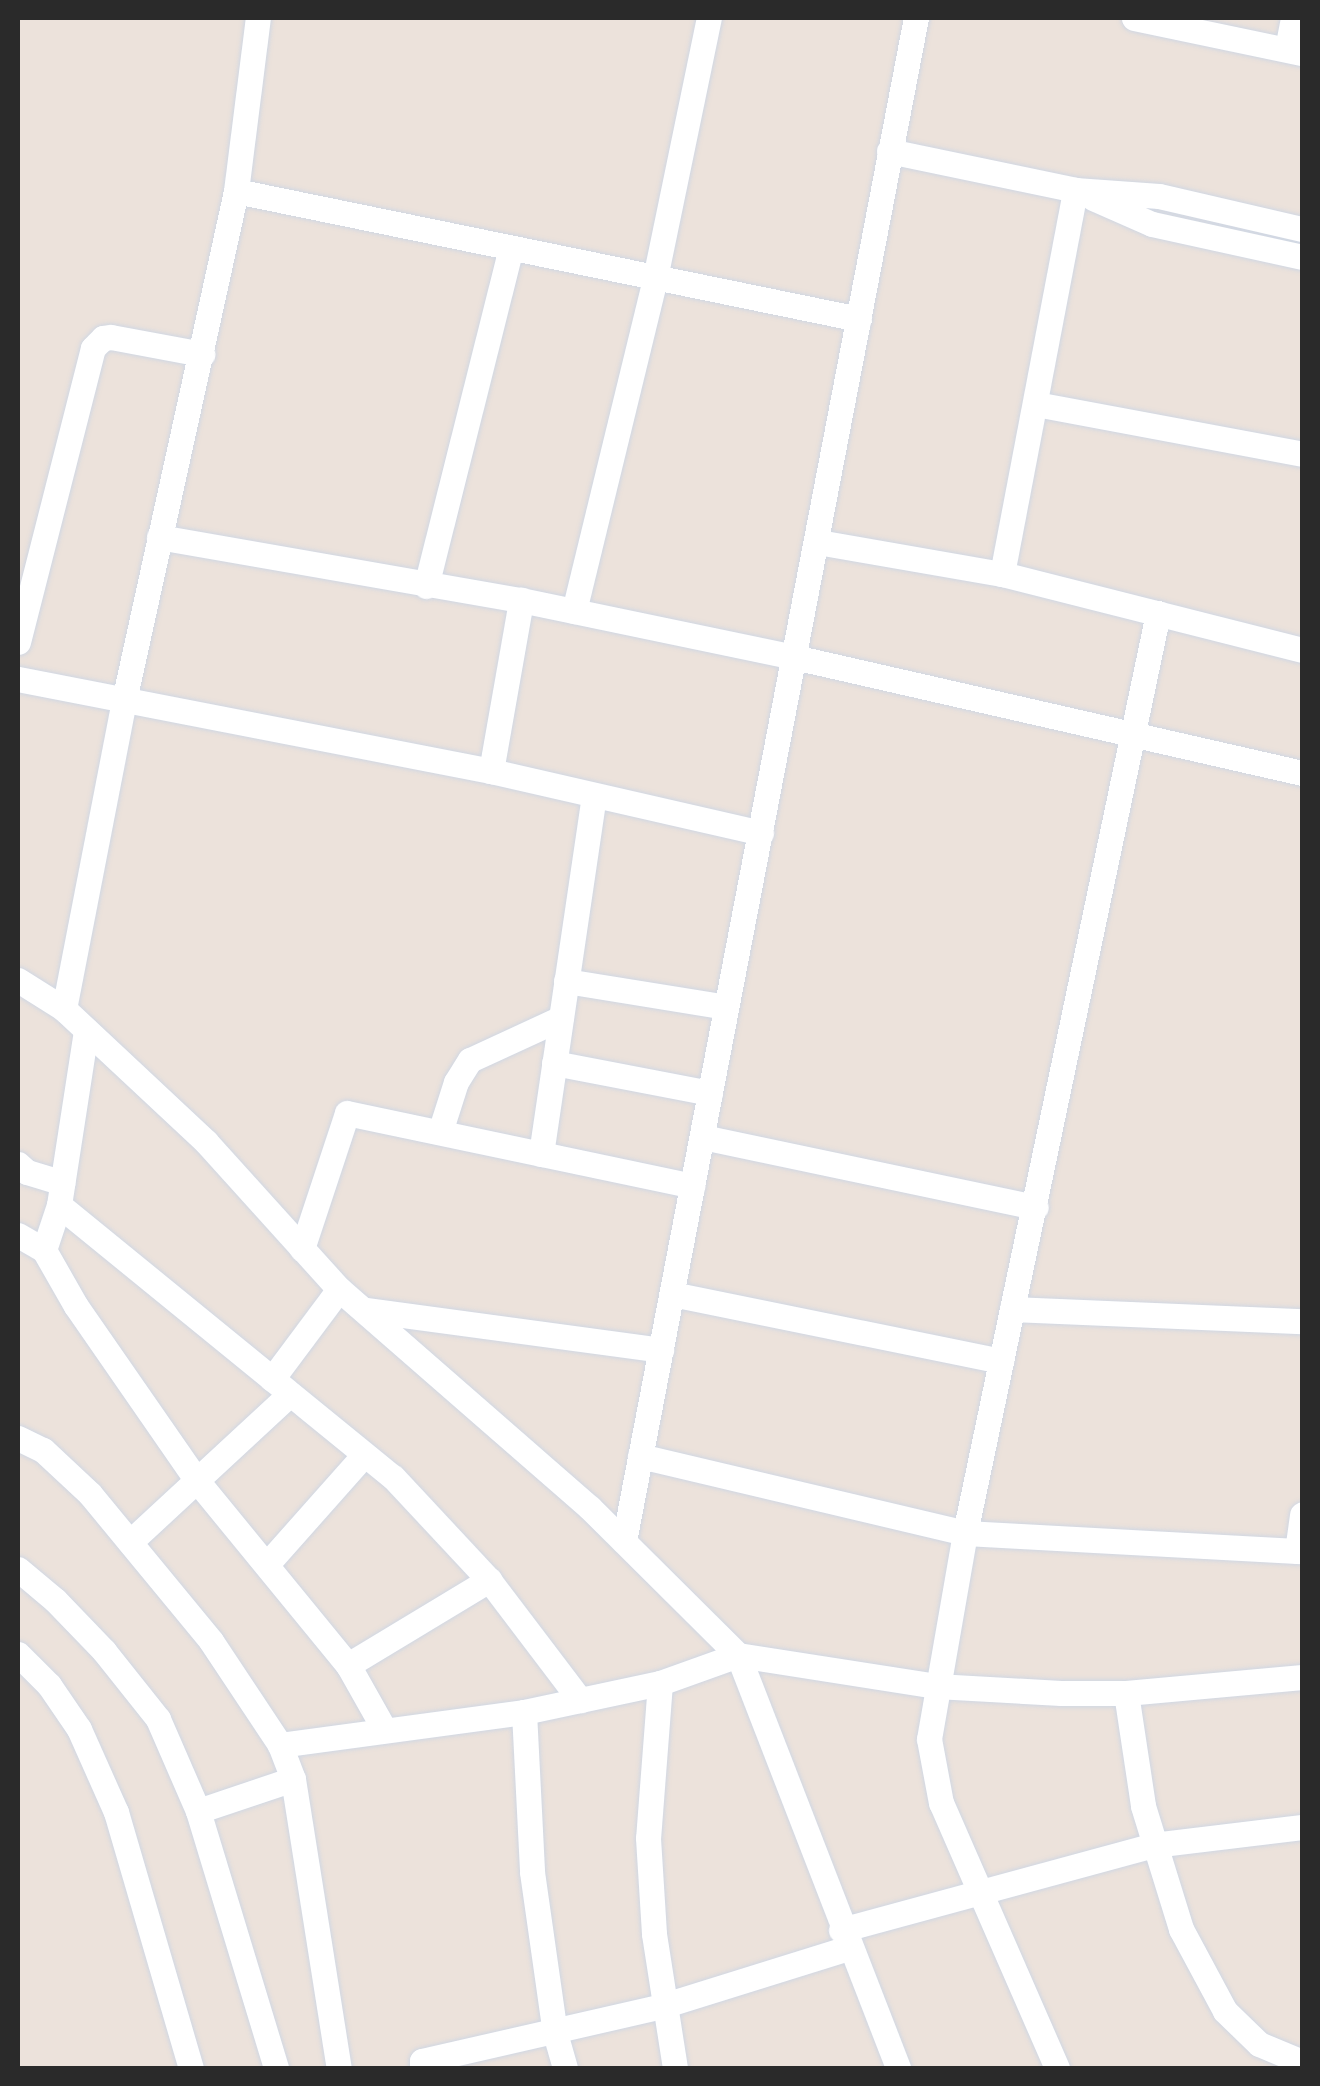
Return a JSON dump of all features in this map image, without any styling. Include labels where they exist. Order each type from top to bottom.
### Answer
[{"type":"street","points":[[64,1008],[124,696],[236,192],[258,18]]},
{"type":"street","points":[[574,611],[655,278],[709,18]]},
{"type":"street","points":[[624,1541],[916,18]]},
{"type":"street","points":[[1134,18],[1295,51],[1293,18]]},
{"type":"street","points":[[889,151],[1075,190],[1159,196],[1302,229]]},
{"type":"street","points":[[1075,190],[1152,224],[1302,258]]},
{"type":"street","points":[[1002,574],[1075,190]]},
{"type":"street","points":[[236,192],[858,319]]},
{"type":"street","points":[[426,586],[510,251]]},
{"type":"street","points":[[18,642],[93,348],[103,338],[111,337],[202,354]]},
{"type":"street","points":[[1036,404],[1302,454]]},
{"type":"street","points":[[159,537],[521,600],[794,656],[1302,772]]},
{"type":"street","points":[[818,542],[1002,574],[1302,650]]},
{"type":"street","points":[[492,772],[521,600]]},
{"type":"street","points":[[1057,2068],[940,1802],[929,1738],[965,1533],[1158,614]]},
{"type":"street","points":[[18,678],[492,772],[760,833]]},
{"type":"street","points":[[541,1154],[594,796]]},
{"type":"street","points":[[18,980],[64,1008],[206,1142],[339,1289],[624,1541],[738,1656],[898,2068]]},
{"type":"street","points":[[566,981],[726,1008]]},
{"type":"street","points":[[440,1132],[456,1082],[470,1060],[561,1018]]},
{"type":"street","points":[[44,1250],[60,1194],[86,1030]]},
{"type":"street","points":[[554,1064],[710,1093]]},
{"type":"street","points":[[302,1249],[347,1113],[692,1186]]},
{"type":"street","points":[[703,1136],[1036,1207]]},
{"type":"street","points":[[18,1164],[60,1194],[281,1387],[392,1478],[489,1580],[580,1700]]},
{"type":"street","points":[[18,1236],[44,1250],[76,1306],[198,1482],[348,1665],[384,1729]]},
{"type":"street","points":[[130,1542],[198,1482],[281,1387],[339,1289]]},
{"type":"street","points":[[672,1294],[1001,1361]]},
{"type":"street","points":[[1012,1308],[1302,1321]]},
{"type":"street","points":[[366,1310],[661,1350]]},
{"type":"street","points":[[18,1438],[59,1463],[130,1542],[212,1641],[280,1746],[293,1779],[339,2068]]},
{"type":"street","points":[[268,1563],[364,1455]]},
{"type":"street","points":[[640,1456],[965,1533],[1300,1551],[1302,1514]]},
{"type":"street","points":[[18,1569],[92,1638],[158,1719],[198,1811],[276,2068]]},
{"type":"street","points":[[348,1665],[489,1580]]},
{"type":"street","points":[[18,1654],[49,1685],[79,1728],[116,1812],[191,2068]]},
{"type":"street","points":[[280,1746],[524,1712],[660,1683],[738,1656],[936,1686],[1126,1693],[1302,1677]]},
{"type":"street","points":[[660,1683],[648,1838],[662,2006],[675,2068]]},
{"type":"street","points":[[1126,1693],[1153,1845],[1181,1929],[1225,2011],[1260,2044],[1302,2062]]},
{"type":"street","points":[[524,1712],[532,1872],[555,2033],[565,2068]]},
{"type":"street","points":[[198,1811],[293,1779]]},
{"type":"street","points":[[422,2068],[422,2062],[662,2006],[982,1892],[1153,1845],[1302,1827]]}]
